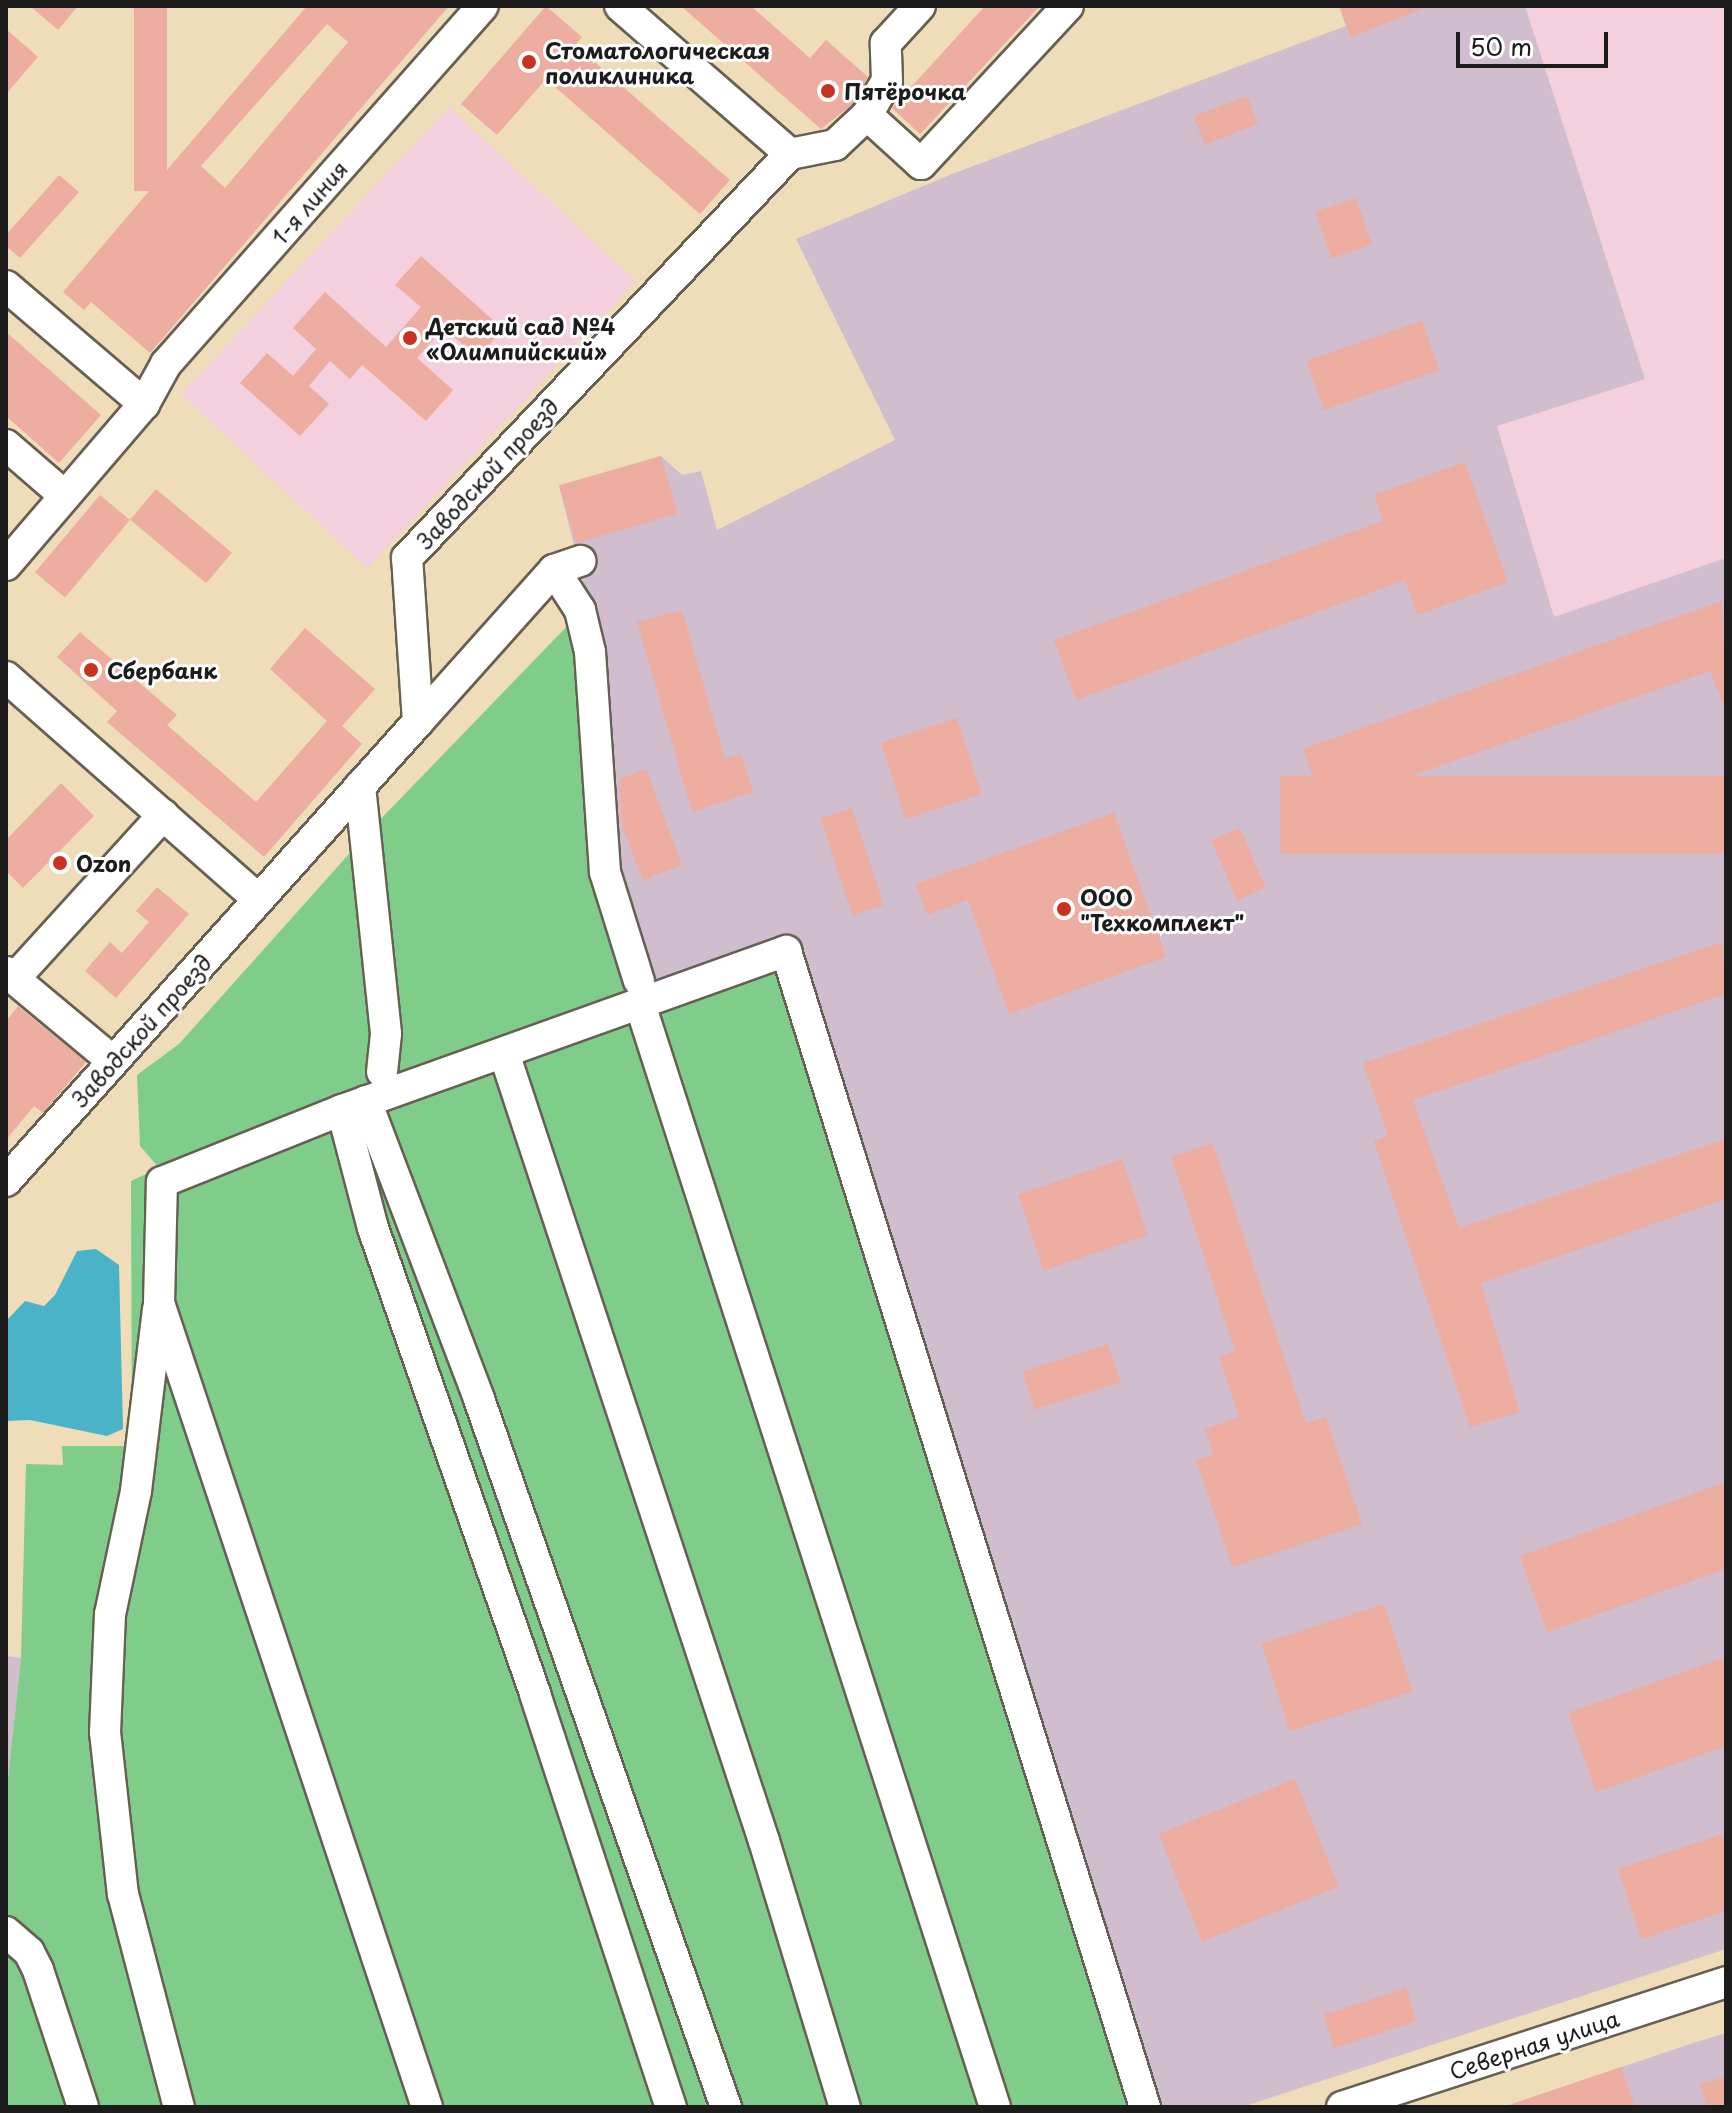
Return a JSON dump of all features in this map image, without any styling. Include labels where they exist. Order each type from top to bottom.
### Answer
[{"type":"street","name":"1-я линия","points":[[11,549],[64,495],[144,404],[166,364],[483,6]]},
{"type":"street","points":[[620,6],[790,154],[835,145],[867,115],[887,81],[886,43],[920,6]]},
{"type":"street","points":[[867,115],[921,164],[1068,6]]},
{"type":"street","name":"Заводской проезд","points":[[6,1181],[418,722],[407,558],[790,154]]},
{"type":"street","points":[[6,286],[144,404]]},
{"type":"street","points":[[6,445],[64,495]]},
{"type":"street","points":[[418,722],[567,566],[590,652],[605,872],[639,993],[995,2107]]},
{"type":"street","points":[[6,677],[258,899]]},
{"type":"street","points":[[360,786],[386,1034],[382,1072]]},
{"type":"street","points":[[113,1061],[10,976],[163,815]]},
{"type":"street","points":[[179,2107],[123,1894],[105,1732],[110,1614],[136,1491],[159,1303],[162,1182],[354,1106],[504,1053],[639,993],[786,951],[1145,2107]]},
{"type":"street","points":[[504,1053],[764,1841],[845,2107]]},
{"type":"street","points":[[354,1106],[373,1228],[535,1694],[671,2107]]},
{"type":"street","points":[[354,1106],[479,1399],[726,2107]]},
{"type":"street","points":[[159,1303],[427,2107]]},
{"type":"street","points":[[6,1932],[29,1952],[38,1970],[83,2107]]},
{"type":"street","name":"Северная улица","points":[[1342,2107],[1726,1982]]},
{"type":"shaded area","points":[[1339,6],[1525,6],[1645,379],[1497,426],[1554,617],[1726,558],[1726,1949],[1242,2107],[1155,2107],[791,934],[650,983],[617,882],[591,611],[559,486],[661,456],[682,475],[701,471],[717,530],[895,440],[796,239],[952,174],[1346,26]]},
{"type":"shaded area","points":[[1525,6],[1726,6],[1726,558],[1554,618],[1497,426],[1645,378]]},
{"type":"shaded area","name":"Детский сад №4 «Олимпийский»","points":[[449,107],[635,281],[367,568],[181,394]]},
{"type":"shaded area","points":[[6,1656],[21,1658],[6,1798]]},
{"type":"shaded area","points":[[1726,2033],[1726,2107],[1503,2107],[1693,2043]]},
{"type":"green space","points":[[574,619],[617,882],[651,982],[791,934],[1155,2107],[6,2107],[6,1798],[21,1658],[26,1464],[63,1465],[62,1446],[132,1446],[131,1181],[159,1168],[140,1146],[137,1075],[179,1044],[374,826]]},
{"type":"water","points":[[96,1249],[119,1265],[123,1429],[107,1436],[30,1420],[6,1421],[6,1321],[25,1301],[44,1306],[55,1295],[77,1251]]},
{"type":"building","points":[[30,6],[78,6],[58,30]]},
{"type":"building","points":[[134,6],[167,6],[167,191],[134,191]]},
{"type":"building","points":[[307,6],[449,6],[150,353],[91,302],[84,310],[63,292]],"holes":[[[327,24],[348,42],[225,188],[201,166]]]},
{"type":"building","points":[[546,6],[582,37],[575,45],[730,180],[700,214],[546,79],[497,135],[461,104]]},
{"type":"building","points":[[681,6],[751,6],[810,58],[826,40],[868,77],[853,104],[821,129]]},
{"type":"building","points":[[985,6],[1040,6],[920,134],[892,108]]},
{"type":"building","points":[[1339,6],[1426,6],[1427,7],[1351,37]]},
{"type":"building","points":[[6,29],[38,57],[6,94]]},
{"type":"building","points":[[1247,96],[1258,124],[1205,144],[1194,116]]},
{"type":"building","points":[[59,175],[79,192],[20,258],[6,246],[6,235]]},
{"type":"building","points":[[1356,198],[1372,244],[1331,258],[1315,212]]},
{"type":"building","name":"Детский сад №4 «Олимпийский»","points":[[421,256],[503,329],[478,358],[444,328],[417,358],[453,390],[426,421],[362,365],[350,379],[330,361],[309,386],[329,404],[300,436],[240,383],[267,353],[293,376],[316,349],[293,328],[325,292],[386,347],[421,307],[395,285]]},
{"type":"building","points":[[1422,321],[1439,370],[1324,410],[1307,361]]},
{"type":"building","points":[[6,332],[101,415],[59,463],[6,416]]},
{"type":"building","points":[[661,456],[678,514],[576,543],[559,485]]},
{"type":"building","points":[[1465,462],[1508,582],[1417,615],[1405,580],[1076,700],[1054,640],[1383,521],[1374,495]]},
{"type":"building","points":[[156,489],[232,553],[206,583],[130,520]]},
{"type":"building","points":[[100,495],[130,520],[65,597],[35,572]]},
{"type":"building","points":[[1722,601],[1726,710],[1710,671],[1354,796],[1359,811],[1329,822],[1303,749]]},
{"type":"building","points":[[682,610],[725,759],[741,754],[753,792],[692,812],[637,622]]},
{"type":"building","points":[[305,628],[375,689],[342,726],[362,744],[264,857],[107,722],[117,711],[57,657],[80,632],[177,715],[167,725],[256,802],[327,721],[270,669]]},
{"type":"building","points":[[957,718],[982,794],[906,819],[881,743]]},
{"type":"building","points":[[646,769],[682,865],[643,880],[622,826],[619,779]]},
{"type":"building","points":[[1280,776],[1726,776],[1726,854],[1280,854]]},
{"type":"building","points":[[61,783],[94,816],[23,888],[6,871],[6,840]]},
{"type":"building","points":[[852,808],[884,905],[852,915],[821,818]]},
{"type":"building","points":[[1114,813],[1166,957],[1009,1014],[968,900],[927,915],[916,884]]},
{"type":"building","points":[[1240,828],[1265,888],[1237,900],[1211,840]]},
{"type":"building","points":[[157,887],[189,914],[116,998],[85,971],[110,942],[122,953],[149,922],[136,911]]},
{"type":"building","points":[[1722,942],[1726,994],[1413,1100],[1459,1228],[1726,1139],[1726,1199],[1481,1283],[1520,1412],[1470,1427],[1374,1141],[1388,1136],[1363,1063]]},
{"type":"building","points":[[18,1006],[86,1062],[43,1113],[34,1106],[6,1140],[6,1021]]},
{"type":"building","points":[[1213,1143],[1306,1423],[1326,1417],[1362,1524],[1232,1567],[1196,1460],[1213,1454],[1205,1429],[1239,1417],[1219,1357],[1235,1351],[1171,1157]]},
{"type":"building","points":[[1122,1159],[1148,1235],[1044,1270],[1018,1195]]},
{"type":"building","points":[[1108,1344],[1120,1382],[1035,1410],[1022,1372]]},
{"type":"building","points":[[1726,1482],[1726,1569],[1547,1632],[1520,1556]]},
{"type":"building","points":[[1384,1604],[1412,1691],[1290,1731],[1261,1644]]},
{"type":"building","points":[[1726,1657],[1726,1746],[1596,1792],[1568,1713]]},
{"type":"building","points":[[1295,1779],[1338,1887],[1202,1942],[1159,1834]]},
{"type":"building","points":[[1726,1833],[1726,1911],[1641,1939],[1618,1869]]},
{"type":"building","points":[[1406,1988],[1417,2021],[1334,2048],[1323,2015]]},
{"type":"building","points":[[1621,2067],[1635,2107],[1512,2107],[1512,2104]]},
{"type":"building","points":[[1726,2076],[1726,2107],[1707,2107],[1700,2085]]},
{"type":"place","name":"Стоматологическая поликлиника","points":[[529,62]]},
{"type":"place","name":"Пятёрочка","points":[[828,91]]},
{"type":"place","name":"Детский сад №4 «Олимпийский»","points":[[410,338]]},
{"type":"place","name":"Сбербанк","points":[[91,670]]},
{"type":"place","name":"Ozon","points":[[60,863]]},
{"type":"place","name":"ООО \"Техкомплект\"","points":[[1064,909]]}]
